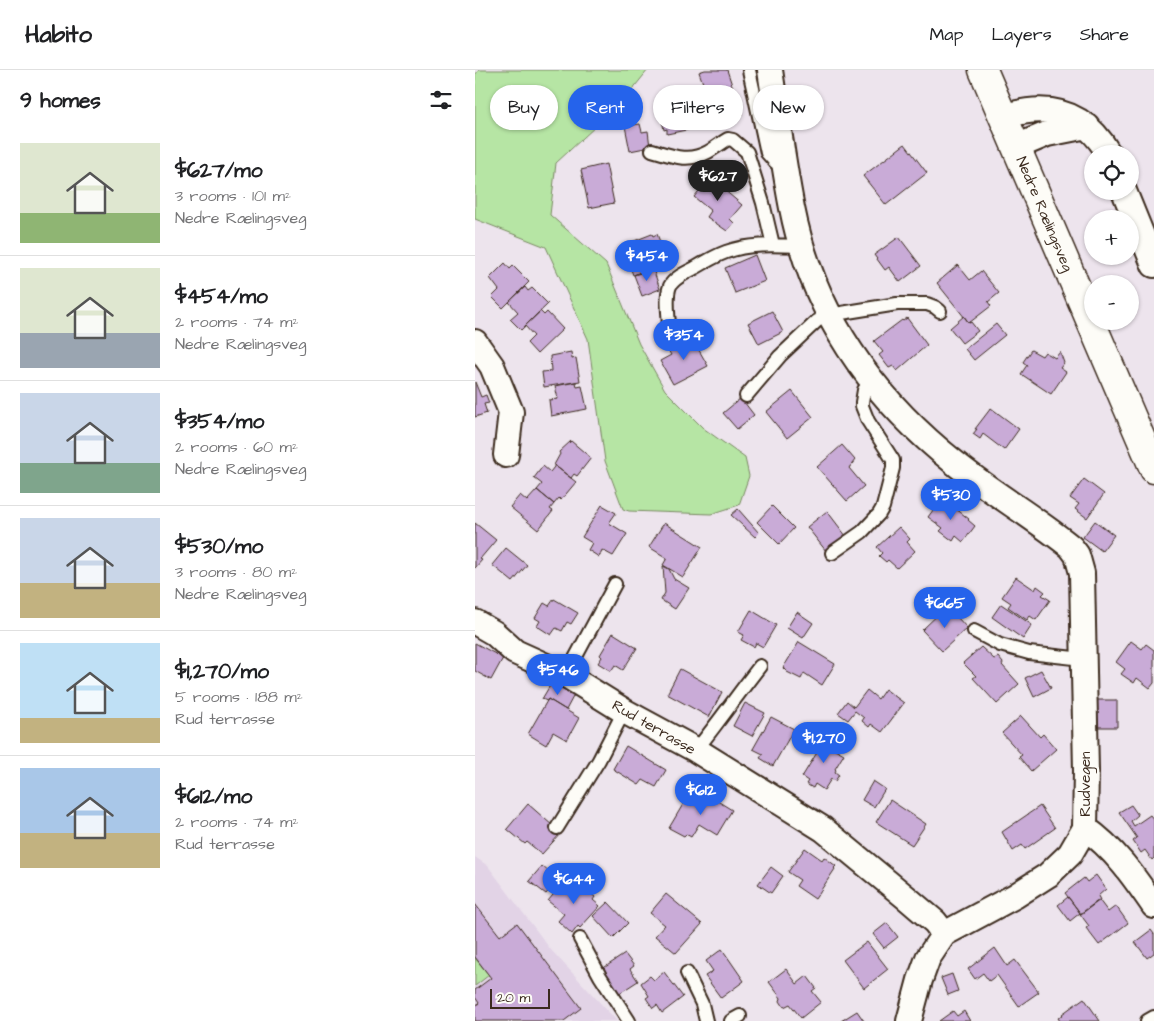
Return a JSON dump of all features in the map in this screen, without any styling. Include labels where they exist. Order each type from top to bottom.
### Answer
[{"type":"main road","name":"Nedre Rælingsveg","points":[[983,70],[1154,469]]},
{"type":"street","points":[[770,70],[792,209],[814,283],[851,354],[871,381]]},
{"type":"street","points":[[1003,117],[1021,111],[1047,110],[1065,113],[1087,126],[1098,136],[1104,145]]},
{"type":"street","points":[[1015,147],[1047,134],[1087,126]]},
{"type":"street","points":[[1128,200],[1154,264]]},
{"type":"street","points":[[475,342],[492,366],[511,412],[506,455]]},
{"type":"street","name":"Rudvegen","points":[[871,381],[913,426],[955,463],[1071,547],[1081,564],[1083,586],[1085,828],[1070,854],[1048,875],[1015,896],[944,934],[928,958],[919,980],[909,1021]]},
{"type":"street","name":"Rud terrasse","points":[[475,622],[494,633],[515,652],[566,675],[696,750],[823,828],[909,899],[935,922],[944,934]]},
{"type":"street","points":[[1085,828],[1100,838],[1116,854],[1154,906]]},
{"type":"lane","points":[[749,70],[767,153],[775,162],[786,169]]},
{"type":"lane","points":[[652,150],[677,158],[689,159],[699,157],[729,139],[733,140],[747,152],[763,203],[773,244]]},
{"type":"lane","points":[[669,328],[668,298],[669,287],[673,281],[724,252],[759,245],[802,246]]},
{"type":"lane","points":[[746,396],[780,356],[817,321],[829,315],[897,304],[927,304],[940,311]]},
{"type":"lane","points":[[832,553],[862,532],[879,514],[883,507],[893,468],[893,460],[868,421],[862,406],[864,390],[871,381]]},
{"type":"lane","points":[[566,675],[615,584]]},
{"type":"lane","points":[[974,631],[1001,645],[1029,653],[1083,659]]},
{"type":"lane","points":[[696,750],[717,725],[760,666]]},
{"type":"lane","points":[[557,828],[599,760],[624,710]]},
{"type":"lane","points":[[580,939],[600,976],[629,1021]]},
{"type":"lane","points":[[687,973],[702,1004],[706,1021]]},
{"type":"lane","points":[[1147,1021],[1154,1017]]},
{"type":"shaded area","points":[[475,857],[488,866],[551,950],[617,1021],[475,1021]]},
{"type":"green space","points":[[479,70],[648,70],[636,85],[568,85],[568,130],[592,130],[556,163],[550,215],[606,264],[639,344],[665,390],[703,428],[745,458],[749,476],[739,505],[711,514],[629,511],[623,509],[605,461],[588,339],[546,247],[475,219],[475,75]]},
{"type":"green space","points":[[475,958],[489,975],[475,986]]},
{"type":"building","points":[[705,70],[727,70],[732,85],[704,85],[699,72]]},
{"type":"building","points":[[626,130],[648,131],[650,147],[630,151]]},
{"type":"building","points":[[667,130],[686,130],[667,134]]},
{"type":"building","points":[[905,144],[927,173],[886,205],[863,176]]},
{"type":"building","points":[[606,164],[614,203],[589,208],[581,170]]},
{"type":"building","points":[[717,173],[728,182],[722,188],[742,205],[730,219],[734,223],[727,231],[707,217],[711,211],[694,197],[711,176],[713,178]]},
{"type":"building","points":[[652,234],[653,236],[657,234],[667,260],[633,275],[624,250],[631,248],[629,243]]},
{"type":"building","points":[[899,237],[921,266],[900,282],[889,267],[885,270],[874,255]]},
{"type":"building","points":[[755,255],[765,281],[735,293],[725,268]]},
{"type":"building","points":[[505,263],[510,269],[513,266],[529,282],[503,308],[492,297],[499,290],[490,278]]},
{"type":"building","points":[[958,265],[970,280],[981,271],[999,293],[988,302],[991,306],[969,323],[937,283]]},
{"type":"building","points":[[653,269],[660,289],[642,296],[634,275]]},
{"type":"building","points":[[525,287],[528,291],[532,288],[548,304],[521,330],[510,319],[518,312],[509,302]]},
{"type":"building","points":[[540,311],[544,315],[547,312],[563,329],[537,354],[527,343],[534,336],[525,326]]},
{"type":"building","points":[[772,311],[783,332],[759,344],[748,323]]},
{"type":"building","points":[[964,316],[978,331],[962,343],[950,328]]},
{"type":"building","points":[[907,318],[927,345],[897,371],[893,366],[889,368],[879,355],[883,352],[874,341]]},
{"type":"building","points":[[996,324],[1005,335],[974,360],[965,349]]},
{"type":"building","points":[[692,338],[708,366],[673,384],[660,361],[671,355],[668,350]]},
{"type":"building","points":[[1031,350],[1042,356],[1045,352],[1055,358],[1060,352],[1064,363],[1060,368],[1066,372],[1051,394],[1021,374],[1027,365],[1023,362]]},
{"type":"building","points":[[571,352],[572,359],[576,358],[580,381],[544,387],[542,372],[551,371],[550,356]]},
{"type":"building","points":[[475,382],[481,397],[486,395],[489,403],[484,404],[487,413],[475,417]]},
{"type":"building","points":[[576,382],[577,387],[582,386],[587,409],[551,416],[549,400],[558,399],[555,386]]},
{"type":"building","points":[[792,391],[813,417],[787,438],[766,412]]},
{"type":"building","points":[[741,398],[754,415],[737,429],[723,413]]},
{"type":"building","points":[[991,408],[1019,429],[1004,450],[983,434],[980,439],[973,434]]},
{"type":"building","points":[[571,441],[591,458],[577,476],[574,474],[571,478],[554,465],[560,454],[559,452]]},
{"type":"building","points":[[842,445],[855,460],[849,468],[864,486],[847,501],[817,467]]},
{"type":"building","points":[[554,465],[576,482],[561,500],[559,498],[554,504],[537,490],[542,484],[534,478],[543,466],[550,472]]},
{"type":"building","points":[[1084,479],[1104,494],[1087,518],[1075,509],[1079,504],[1070,498]]},
{"type":"building","points":[[537,490],[554,504],[550,509],[553,511],[538,530],[510,507],[520,495],[527,501]]},
{"type":"building","points":[[942,498],[975,526],[963,542],[956,536],[953,541],[940,531],[943,528],[928,517]]},
{"type":"building","points":[[602,505],[616,513],[609,523],[627,534],[613,556],[602,550],[599,557],[588,550],[592,543],[582,537]]},
{"type":"building","points":[[772,506],[794,528],[779,544],[757,522]]},
{"type":"building","points":[[738,509],[759,533],[755,537],[731,515]]},
{"type":"building","points":[[827,511],[846,536],[826,551],[807,527]]},
{"type":"building","points":[[1095,521],[1114,535],[1102,551],[1083,537]]},
{"type":"building","points":[[475,523],[496,540],[475,568]]},
{"type":"building","points":[[664,523],[702,547],[683,577],[663,565],[667,558],[649,547]]},
{"type":"building","points":[[899,527],[910,539],[907,542],[915,551],[897,568],[888,560],[886,562],[879,556],[882,553],[877,547]]},
{"type":"building","points":[[506,548],[527,565],[513,582],[492,565]]},
{"type":"building","points":[[663,566],[669,569],[674,579],[689,588],[675,609],[661,600],[665,593]]},
{"type":"building","points":[[1016,577],[1035,590],[1037,586],[1045,592],[1042,595],[1050,600],[1036,620],[1030,616],[1027,620],[1008,607],[1011,603],[1002,597]]},
{"type":"building","points":[[554,599],[578,613],[571,624],[567,622],[562,631],[556,628],[551,635],[537,626],[540,621],[535,618],[544,603],[549,606]]},
{"type":"building","points":[[1001,604],[1032,625],[1023,639],[992,617]]},
{"type":"building","points":[[947,606],[967,628],[942,651],[922,630]]},
{"type":"building","points":[[751,610],[776,625],[763,647],[756,643],[754,647],[741,640],[744,635],[738,632]]},
{"type":"building","points":[[797,612],[813,623],[803,638],[787,628]]},
{"type":"building","points":[[613,633],[637,648],[623,670],[615,665],[611,671],[598,663],[602,657],[600,655]]},
{"type":"building","points":[[1131,641],[1142,649],[1146,644],[1154,650],[1154,683],[1150,688],[1137,678],[1134,683],[1121,674],[1125,669],[1116,662]]},
{"type":"building","points":[[799,642],[835,664],[822,685],[804,673],[801,679],[783,668]]},
{"type":"building","points":[[475,643],[503,658],[491,680],[475,671]]},
{"type":"building","points":[[981,647],[994,659],[998,657],[1003,663],[1002,665],[1019,684],[997,704],[973,678],[976,676],[963,663]]},
{"type":"building","points":[[680,669],[722,692],[709,717],[667,694]]},
{"type":"building","points":[[1041,670],[1051,688],[1034,697],[1025,678]]},
{"type":"building","points":[[552,682],[574,695],[566,710],[548,699],[547,701],[542,699]]},
{"type":"building","points":[[885,689],[904,703],[882,732],[871,724],[869,727],[862,721],[864,718],[855,711],[848,720],[838,713],[847,701],[854,707],[867,690],[878,699]]},
{"type":"building","points":[[548,699],[579,718],[567,740],[553,732],[546,745],[528,734]]},
{"type":"building","points":[[1096,700],[1117,700],[1117,727],[1096,727]]},
{"type":"building","points":[[745,703],[765,713],[752,736],[733,726]]},
{"type":"building","points":[[1021,716],[1040,737],[1043,734],[1056,749],[1031,771],[1019,757],[1022,755],[1002,733]]},
{"type":"building","points":[[771,717],[794,729],[773,766],[760,758],[763,754],[753,749]]},
{"type":"building","points":[[829,733],[841,739],[835,749],[844,754],[835,769],[835,772],[839,775],[835,781],[831,779],[824,790],[815,784],[813,788],[806,784],[808,781],[802,777]]},
{"type":"building","points":[[626,746],[666,770],[656,787],[643,780],[639,785],[613,769]]},
{"type":"building","points":[[873,781],[885,789],[874,807],[862,800]]},
{"type":"building","points":[[701,791],[732,810],[717,835],[699,824],[691,837],[686,834],[684,836],[669,828],[685,801],[692,805]]},
{"type":"building","points":[[890,800],[926,824],[912,845],[876,822]]},
{"type":"building","points":[[528,804],[561,833],[542,854],[527,842],[525,844],[507,829]]},
{"type":"building","points":[[1131,805],[1138,815],[1131,821],[1134,826],[1150,815],[1154,820],[1154,858],[1152,860],[1145,850],[1141,853],[1133,841],[1137,838],[1119,812]]},
{"type":"building","points":[[1040,806],[1055,828],[1025,849],[1022,845],[1013,851],[1002,832]]},
{"type":"building","points":[[805,848],[822,860],[824,857],[836,866],[815,899],[796,886],[800,880],[788,872]]},
{"type":"building","points":[[542,866],[558,880],[546,894],[529,881]]},
{"type":"building","points":[[771,867],[783,876],[771,893],[758,884]]},
{"type":"building","points":[[1096,875],[1106,889],[1098,896],[1100,900],[1081,914],[1065,893],[1084,878],[1087,882]]},
{"type":"building","points":[[567,878],[574,884],[576,881],[595,897],[593,900],[600,906],[572,934],[558,921],[564,914],[548,901]]},
{"type":"building","points":[[666,894],[702,924],[676,953],[655,936],[665,925],[650,913]]},
{"type":"building","points":[[1068,897],[1080,913],[1070,921],[1058,905]]},
{"type":"building","points":[[1099,900],[1108,912],[1116,906],[1128,923],[1099,945],[1086,928],[1089,926],[1080,914]]},
{"type":"building","points":[[608,902],[628,923],[613,938],[593,916]]},
{"type":"building","points":[[475,904],[500,936],[517,923],[581,1008],[564,1021],[475,1021],[475,1006],[479,1003],[475,997],[475,990],[491,978],[475,957]]},
{"type":"building","points":[[887,923],[898,937],[884,948],[873,934]]},
{"type":"building","points":[[1151,930],[1154,934],[1154,953],[1147,958],[1135,942]]},
{"type":"building","points":[[867,942],[888,969],[864,988],[843,960]]},
{"type":"building","points":[[995,948],[1007,966],[1015,960],[1039,992],[1019,1006],[997,975],[989,981],[983,973],[975,979],[968,969]]},
{"type":"building","points":[[722,949],[744,981],[721,998],[705,976],[713,971],[706,961]]},
{"type":"building","points":[[625,954],[634,966],[630,969],[638,981],[618,994],[602,969]]},
{"type":"building","points":[[786,969],[797,984],[807,976],[816,988],[812,991],[821,1002],[801,1018],[790,1004],[784,1007],[780,1001],[781,998],[769,982]]},
{"type":"building","points":[[664,972],[683,997],[662,1013],[657,1005],[653,1008],[646,998],[649,996],[641,983],[650,976],[654,980]]},
{"type":"building","points":[[952,974],[958,991],[948,995],[941,978]]},
{"type":"building","points":[[1084,998],[1100,1021],[1060,1021],[1058,1018],[1062,1014]]},
{"type":"building","points":[[857,1011],[864,1021],[841,1021]]},
{"type":"building","points":[[953,1011],[957,1016],[964,1011],[970,1021],[939,1021]]}]
